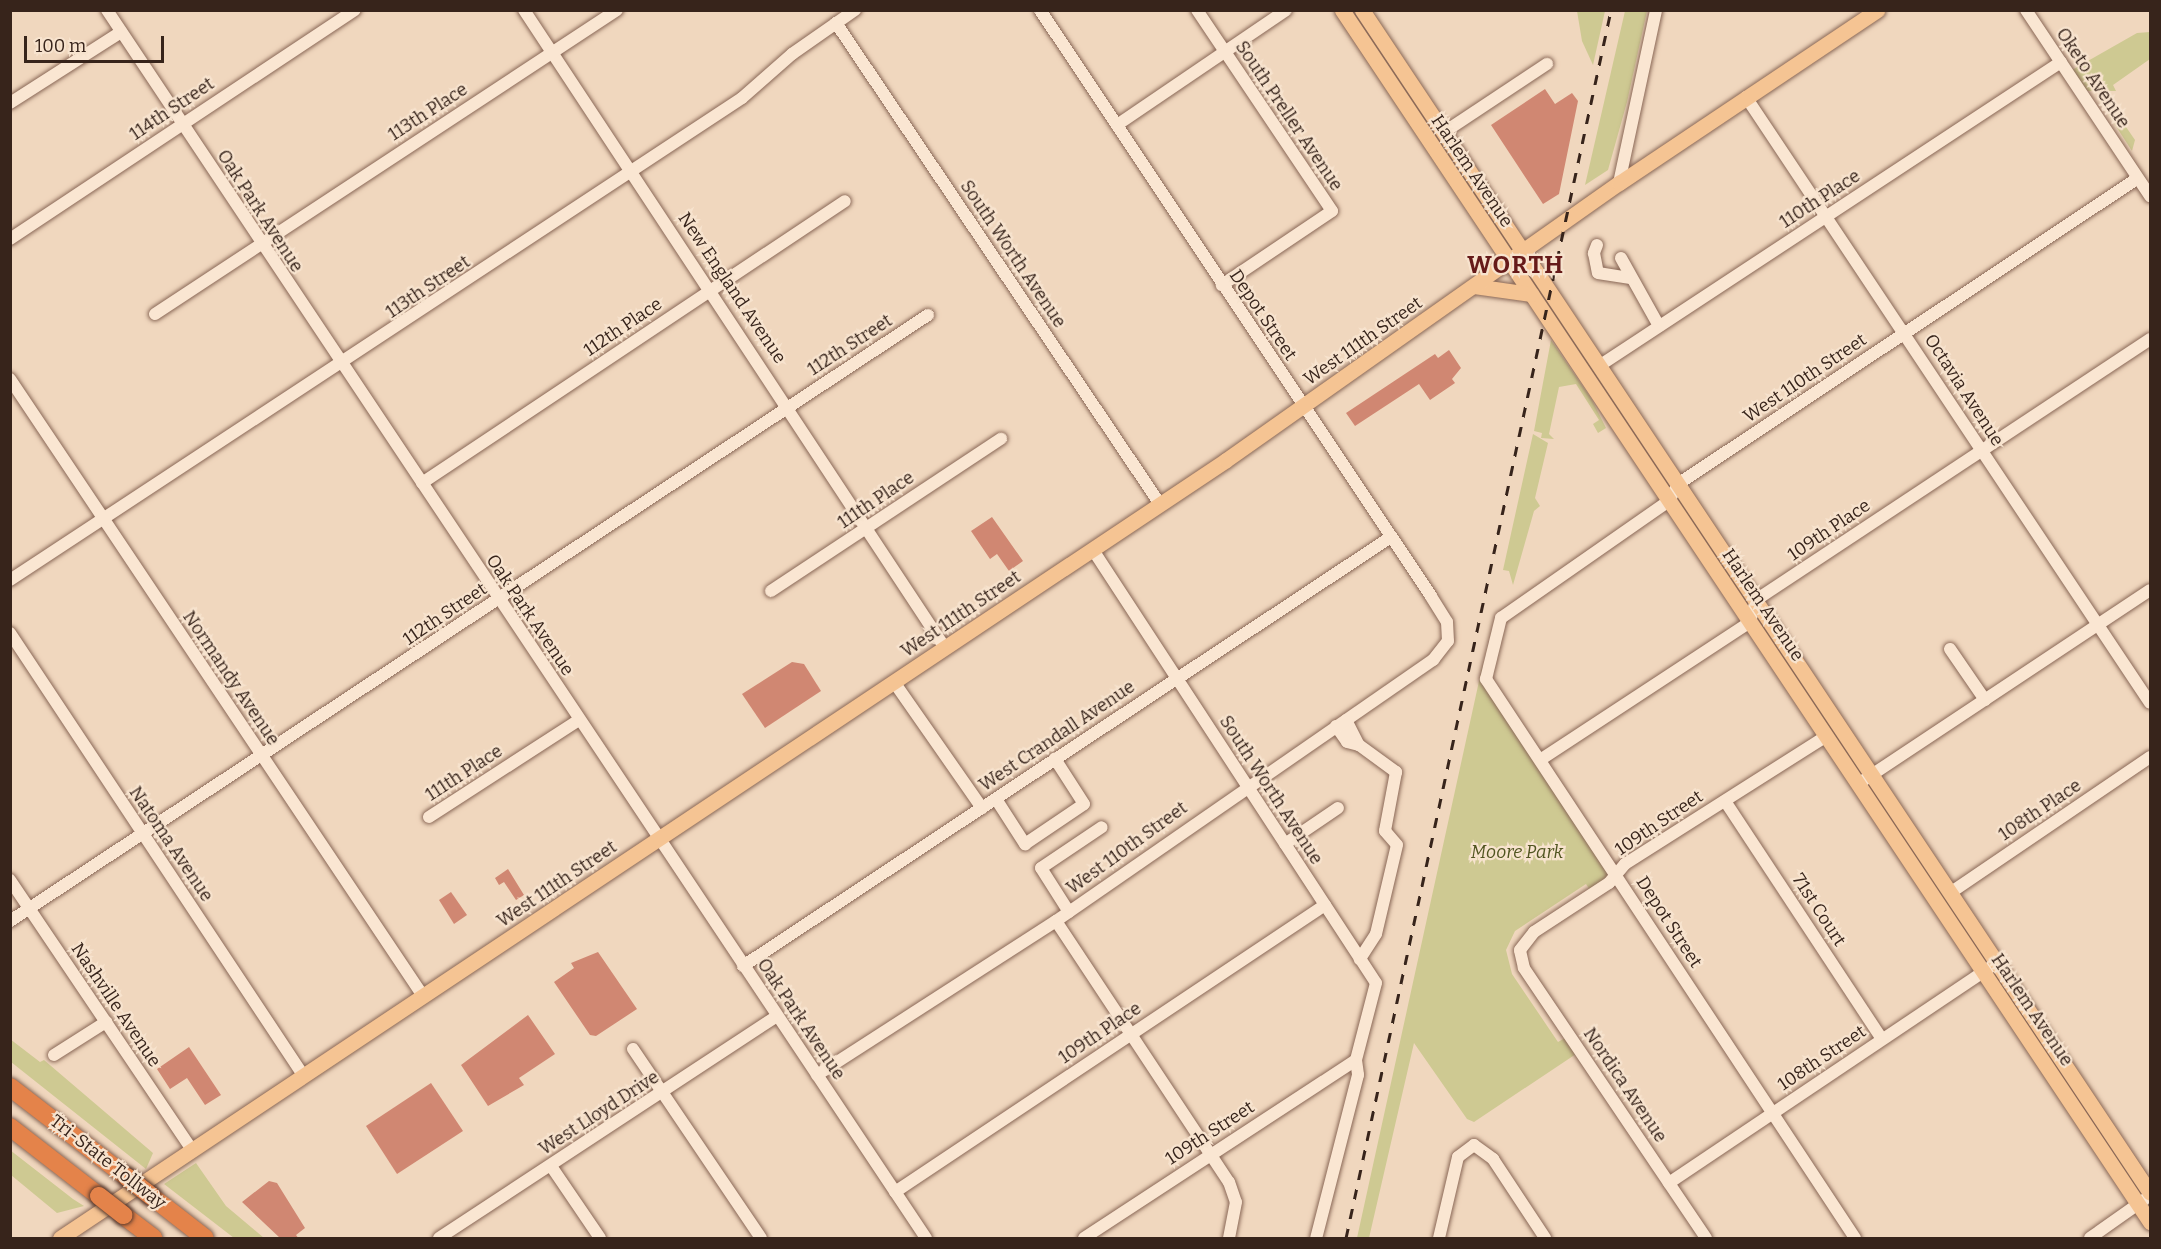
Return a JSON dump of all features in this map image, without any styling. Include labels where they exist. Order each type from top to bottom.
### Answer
[{"type":"highway","name":"Tri-State Tollway","points":[[10,1087],[205,1239]]},
{"type":"highway","name":"Tri-State Tollway","points":[[10,1127],[153,1239]]},
{"type":"main road","name":"Harlem Avenue","points":[[1342,10],[1429,142],[1599,366],[2150,1193]]},
{"type":"main road","name":"Harlem Avenue","points":[[1362,10],[1443,133],[1515,257],[1531,294],[2151,1222]]},
{"type":"main road","name":"West 111th Street","points":[[60,1239],[1303,408],[1619,183],[1877,10]]},
{"type":"main road","points":[[1429,142],[1443,133]]},
{"type":"main road","points":[[1474,286],[1531,294]]},
{"type":"street","name":"Oak Park Avenue","points":[[107,10],[260,244],[926,1239]]},
{"type":"street","name":"114th Street","points":[[10,239],[355,10]]},
{"type":"street","name":"New England Avenue","points":[[524,10],[789,406],[945,648]]},
{"type":"street","name":"113th Place","points":[[155,314],[617,10]]},
{"type":"street","name":"113th Street","points":[[10,580],[342,366],[742,98],[855,10]]},
{"type":"street","name":"Depot Street","points":[[1040,10],[1447,622],[1448,641]]},
{"type":"street","name":"South Preller Avenue","points":[[1197,10],[1332,211],[1222,285]]},
{"type":"street","points":[[1117,124],[1286,10]]},
{"type":"street","points":[[1619,183],[1656,10]]},
{"type":"street","name":"Oketo Avenue","points":[[2026,10],[2151,196]]},
{"type":"street","name":"South Worth Avenue","points":[[836,23],[1160,504]]},
{"type":"street","points":[[10,103],[121,32]]},
{"type":"street","name":"110th Place","points":[[1599,366],[2061,62]]},
{"type":"street","points":[[1443,133],[1546,64]]},
{"type":"street","name":"Octavia Avenue","points":[[1746,97],[2151,703]]},
{"type":"street","name":"West 110th Street","points":[[1502,618],[1669,501],[1678,484],[2138,178]]},
{"type":"street","name":"112th Place","points":[[422,483],[845,201]]},
{"type":"street","points":[[1597,245],[1594,253],[1598,273],[1631,278]]},
{"type":"street","points":[[1621,258],[1659,326]]},
{"type":"street","name":"112th Street","points":[[10,921],[263,758],[928,315]]},
{"type":"street","name":"109th Place","points":[[1756,600],[2151,339]]},
{"type":"street","name":"Normandy Avenue","points":[[10,379],[423,996]]},
{"type":"street","name":"111th Place","points":[[771,591],[1001,439]]},
{"type":"street","name":"West Crandall Avenue","points":[[743,966],[1391,537]]},
{"type":"street","name":"South Worth Avenue","points":[[1093,550],[1376,983],[1356,1060],[1358,1075],[1316,1239]]},
{"type":"street","points":[[1858,784],[2151,590]]},
{"type":"street","points":[[1540,760],[1750,622],[1756,600]]},
{"type":"street","name":"Depot Street","points":[[1502,618],[1486,679],[1617,874],[1855,1239]]},
{"type":"street","name":"Natoma Avenue","points":[[10,633],[303,1075]]},
{"type":"street","name":"West 110th Street","points":[[817,1075],[1056,921],[1433,660],[1448,641]]},
{"type":"street","points":[[1950,649],[1985,700]]},
{"type":"street","points":[[894,682],[982,808]]},
{"type":"street","name":"111th Place","points":[[429,817],[579,720]]},
{"type":"street","points":[[1341,723],[1347,742],[1359,745],[1396,771],[1385,831],[1397,845],[1376,934],[1360,959]]},
{"type":"street","name":"109th Street","points":[[1520,950],[1526,939],[1617,874],[1625,864],[1827,736]]},
{"type":"street","name":"108th Place","points":[[1950,893],[2151,757]]},
{"type":"street","points":[[996,799],[1025,844],[1084,804],[1055,759]]},
{"type":"street","name":"71st Court","points":[[1725,801],[1882,1039]]},
{"type":"street","points":[[1285,844],[1338,808]]},
{"type":"street","points":[[1069,912],[1041,868],[1102,827]]},
{"type":"street","name":"Nashville Avenue","points":[[10,880],[192,1150]]},
{"type":"street","name":"109th Place","points":[[895,1192],[1325,905]]},
{"type":"street","points":[[1056,921],[1210,1153],[1236,1202],[1229,1239]]},
{"type":"street","name":"Nordica Avenue","points":[[1520,950],[1524,968],[1706,1239]]},
{"type":"street","name":"108th Street","points":[[1669,1183],[1996,963]]},
{"type":"street","name":"West Lloyd Drive","points":[[439,1239],[777,1016]]},
{"type":"street","points":[[54,1055],[106,1022]]},
{"type":"street","points":[[633,1049],[761,1239]]},
{"type":"street","name":"109th Street","points":[[1084,1239],[1210,1153],[1356,1060]]},
{"type":"street","points":[[1439,1239],[1458,1157],[1474,1144],[1493,1159],[1545,1239]]},
{"type":"street","points":[[551,1166],[600,1239]]},
{"type":"street","points":[[2090,1239],[2139,1206],[2150,1193]]},
{"type":"green space","points":[[1577,11],[1605,11],[1593,65],[1582,41]]},
{"type":"green space","points":[[1625,11],[1647,11],[1627,102],[1608,170],[1585,185]]},
{"type":"green space","points":[[2150,32],[2150,59],[2113,85],[2116,91],[2086,91],[2072,70],[2137,33]]},
{"type":"green space","points":[[2099,100],[2111,105],[2135,140],[2132,151]]},
{"type":"green space","points":[[1551,340],[1592,400],[1606,428],[1598,433],[1593,424],[1599,420],[1576,384],[1559,387],[1549,434],[1554,439],[1541,438],[1542,433],[1534,431]]},
{"type":"green space","points":[[1533,434],[1548,443],[1535,498],[1540,506],[1534,511],[1513,585],[1509,571],[1503,570]]},
{"type":"green space","name":"Moore Park","points":[[1483,663],[1482,674],[1608,872],[1605,880],[1590,890],[1586,884],[1515,931],[1506,950],[1512,974],[1558,1042],[1565,1038],[1576,1054],[1474,1122],[1467,1119],[1414,1043],[1369,1238],[1357,1238]]},
{"type":"green space","points":[[10,1039],[40,1062],[44,1060],[153,1153],[146,1169],[11,1062]]},
{"type":"green space","points":[[10,1150],[84,1206],[57,1213],[11,1175]]},
{"type":"green space","points":[[196,1163],[226,1206],[264,1238],[234,1238],[164,1184]]},
{"type":"building","points":[[1545,89],[1555,104],[1572,93],[1578,101],[1559,194],[1543,204],[1491,125]]},
{"type":"building","points":[[1449,350],[1461,368],[1452,379],[1455,383],[1430,400],[1419,384],[1355,426],[1346,413],[1435,354],[1438,358]]},
{"type":"building","points":[[992,517],[1023,561],[1009,571],[997,554],[990,559],[971,531]]},
{"type":"building","points":[[792,662],[804,664],[821,691],[765,728],[742,694]]},
{"type":"building","points":[[508,869],[524,895],[516,900],[504,882],[499,885],[495,878]]},
{"type":"building","points":[[451,892],[467,915],[454,924],[439,900]]},
{"type":"building","points":[[598,952],[637,1009],[596,1036],[590,1035],[554,982],[574,968],[571,963]]},
{"type":"building","points":[[528,1015],[555,1054],[519,1078],[524,1085],[488,1106],[461,1065]]},
{"type":"building","points":[[189,1047],[221,1095],[205,1105],[187,1078],[170,1089],[157,1069]]},
{"type":"building","points":[[431,1083],[463,1131],[397,1174],[366,1126]]},
{"type":"building","points":[[269,1181],[277,1183],[305,1228],[296,1235],[299,1239],[281,1239],[242,1202]]},
{"type":"railway","points":[[1346,1238],[1611,10]]},
{"type":"district","name":"WORTH","points":[[1516,266]]}]
